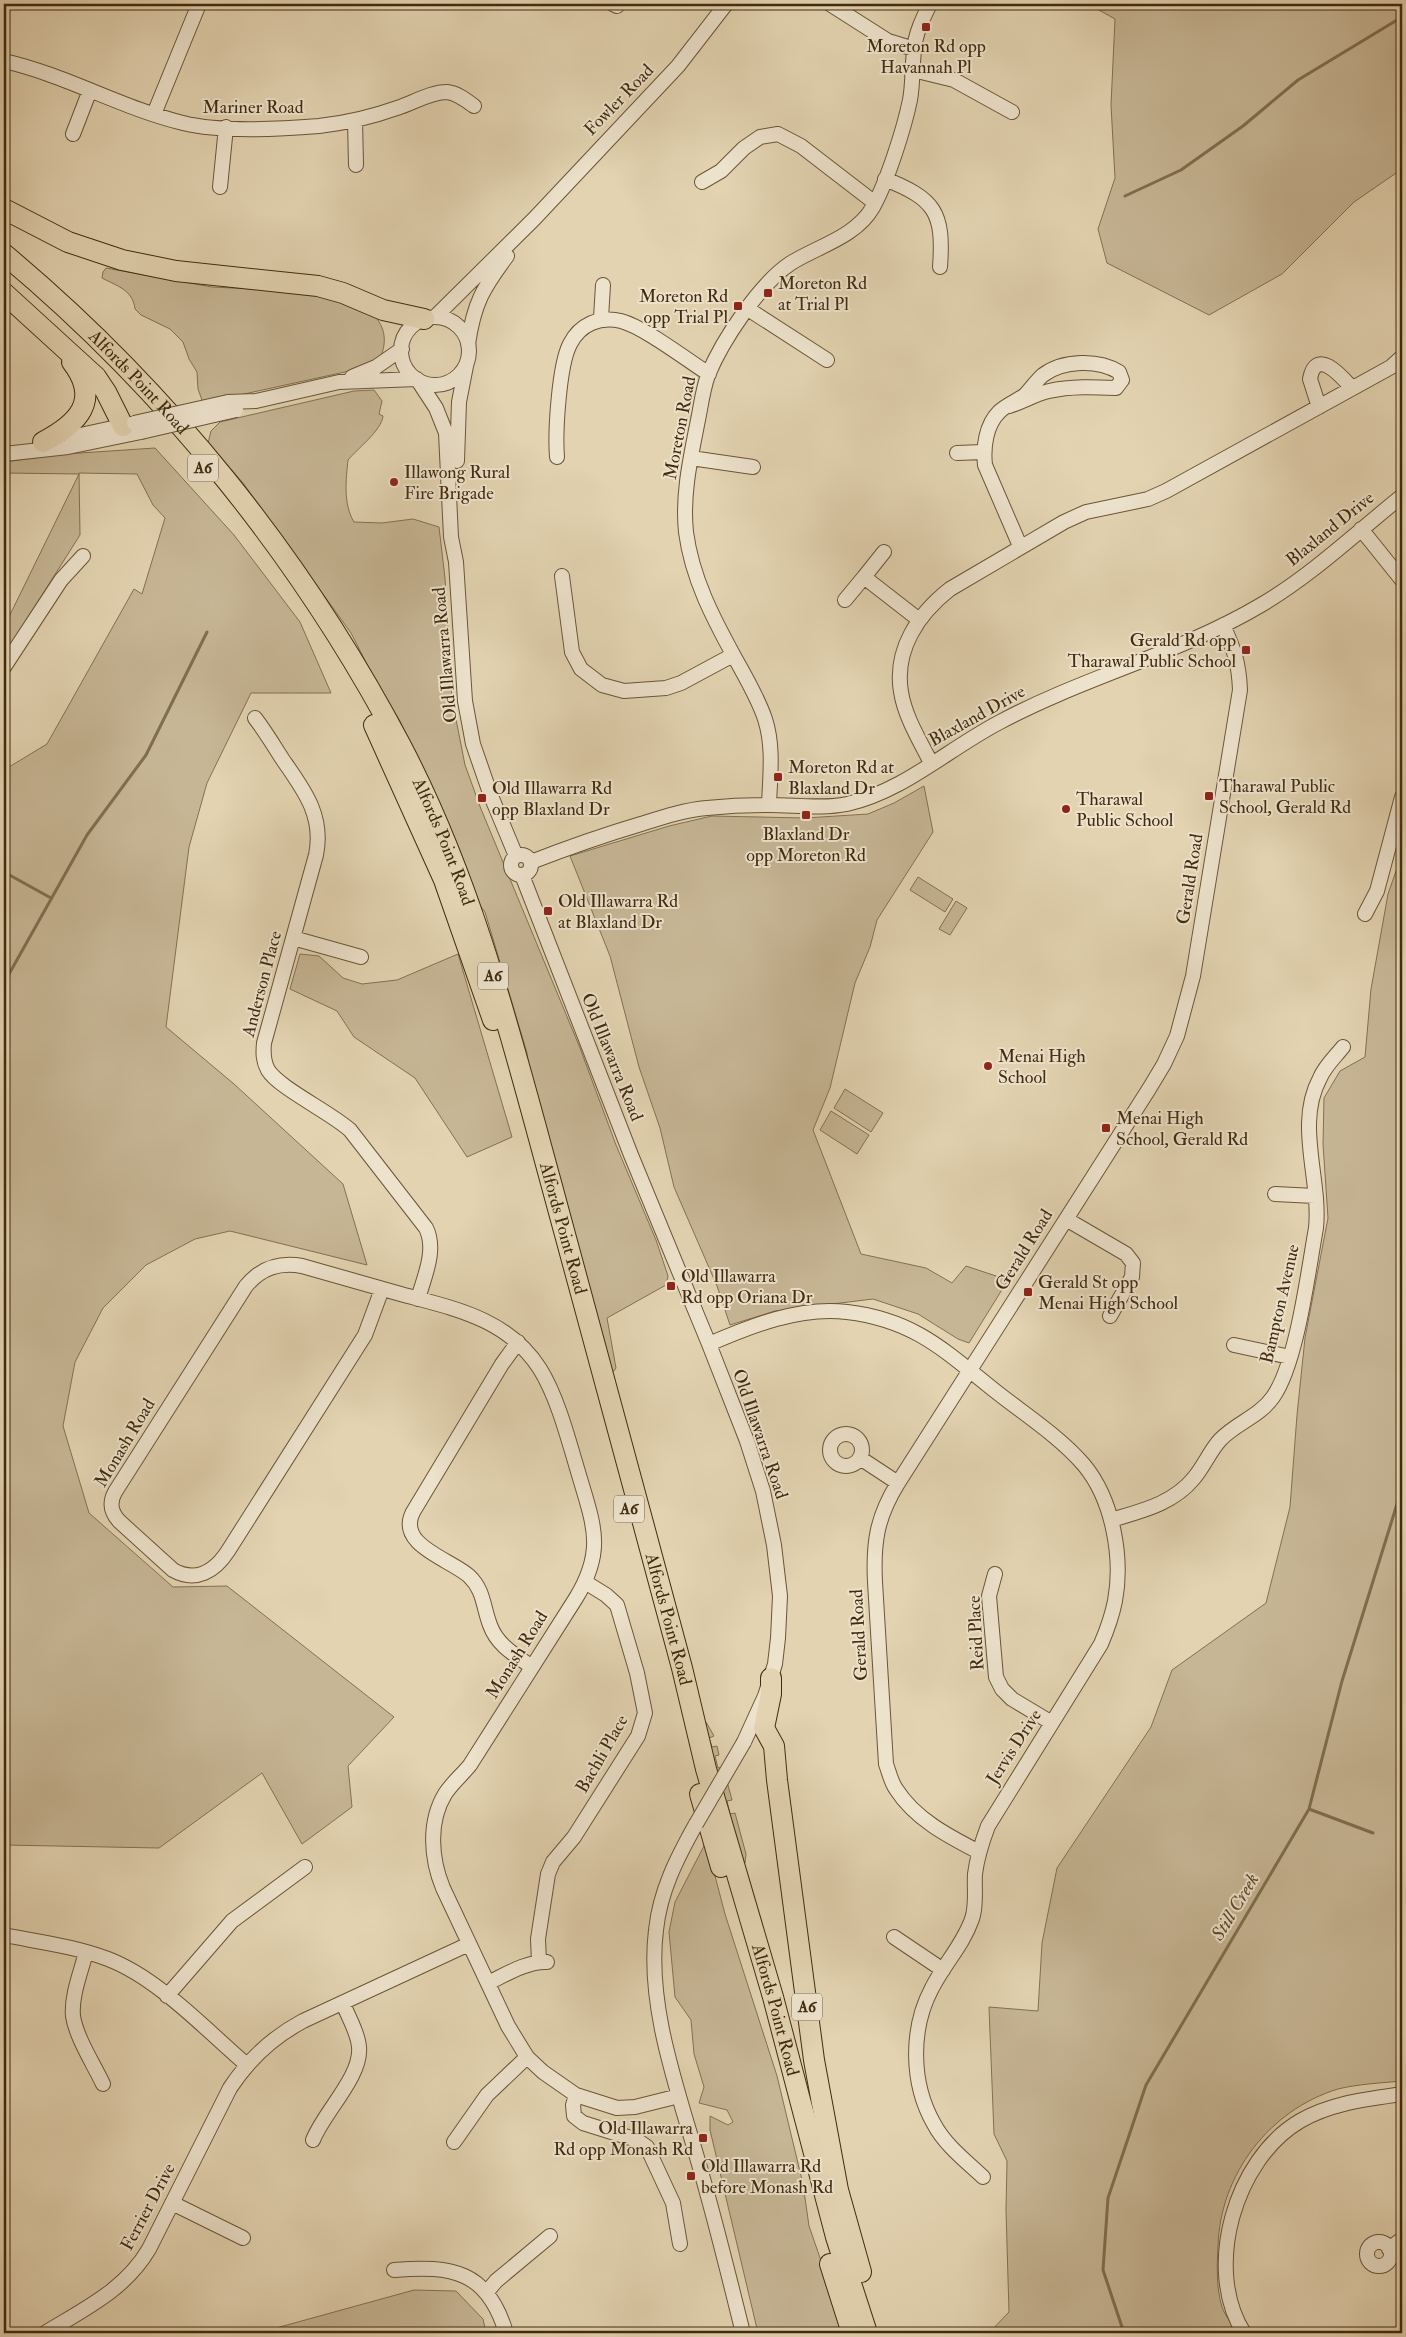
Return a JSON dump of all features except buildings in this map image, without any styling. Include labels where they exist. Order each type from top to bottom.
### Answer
[{"type":"highway","points":[[4,209],[60,238],[122,260],[176,271],[318,286],[343,293],[383,310],[430,318]]},
{"type":"highway","name":"Alfords Point Road","points":[[4,254],[64,306],[136,377],[212,462],[257,518],[308,591],[356,668],[401,747],[436,823],[479,931],[513,1043],[682,1668],[706,1769],[772,1997],[836,2237],[868,2333]]},
{"type":"highway","name":"Alfords Point Road","points":[[4,269],[76,332],[145,401],[214,480],[268,551],[321,631],[362,700],[388,752],[444,880],[511,1074],[671,1666],[706,1816],[786,2080],[820,2229],[852,2333]]},
{"type":"highway","points":[[4,293],[58,345],[96,378],[133,428]]},
{"type":"highway","points":[[43,442],[72,424],[80,413],[84,401],[85,387],[80,373],[58,345]]},
{"type":"highway","name":"A6","points":[[771,1678],[771,1694],[764,1728],[772,1742],[776,1757],[777,1780],[814,2060],[838,2190],[878,2333]]},
{"type":"street","points":[[154,114],[199,4]]},
{"type":"street","name":"Fowler Road","points":[[430,318],[534,218],[678,66],[726,4]]},
{"type":"street","points":[[830,4],[888,41],[914,49]]},
{"type":"street","name":"Moreton Road","points":[[770,805],[771,755],[768,733],[756,697],[701,591],[689,546],[685,511],[691,458],[709,374],[738,322],[781,271],[791,263],[852,230],[875,204],[910,103],[914,49],[918,30],[930,4]]},
{"type":"street","name":"Mariner Road","points":[[4,61],[37,70],[154,114],[196,126],[306,126],[354,120],[440,93],[457,95],[474,106]]},
{"type":"street","points":[[913,70],[954,80],[1012,112]]},
{"type":"street","points":[[73,134],[90,90]]},
{"type":"street","points":[[354,120],[356,165]]},
{"type":"street","points":[[220,187],[226,127]]},
{"type":"street","points":[[702,182],[721,171],[744,148],[760,137],[778,134],[801,146],[875,204]]},
{"type":"street","points":[[885,179],[915,193],[931,207],[940,231],[940,266]]},
{"type":"street","name":"Fowler Road","points":[[468,344],[472,320],[480,296],[534,218]]},
{"type":"street","points":[[601,318],[603,285]]},
{"type":"street","points":[[748,309],[827,360]]},
{"type":"street","points":[[430,318],[447,319],[457,325],[464,333],[468,344],[467,363],[457,376],[442,384],[426,383],[417,379],[408,371],[403,361],[402,350],[408,331],[430,318]]},
{"type":"street","points":[[557,457],[556,422],[567,350],[574,336],[586,326],[601,318],[622,321],[635,327],[709,374]]},
{"type":"street","points":[[4,447],[133,428],[339,382],[376,367],[402,350]]},
{"type":"street","points":[[931,763],[909,718],[901,692],[901,666],[906,641],[918,619],[933,602],[950,589],[1020,546],[1064,522],[1086,512],[1148,500],[1391,367],[1402,357]]},
{"type":"street","name":"Old Illawarra Road","points":[[456,562],[460,532],[457,437],[459,402],[467,363]]},
{"type":"street","points":[[1009,406],[1047,391],[1063,388],[1116,388],[1122,380],[1119,372],[1109,366],[1091,363],[1060,366],[1043,375],[1024,396],[999,411],[987,432],[983,452],[985,465],[1020,546]]},
{"type":"street","points":[[1319,407],[1310,379],[1317,367],[1321,365],[1331,366],[1352,388]]},
{"type":"street","points":[[339,382],[417,379]]},
{"type":"street","name":"Old Illawarra Road","points":[[417,379],[436,408],[446,433],[451,537],[456,562],[465,701],[473,744],[491,796],[516,856]]},
{"type":"street","points":[[4,454],[68,447],[133,428]]},
{"type":"street","points":[[957,454],[983,452]]},
{"type":"street","points":[[691,458],[753,468]]},
{"type":"street","name":"Blaxland Drive","points":[[531,862],[613,832],[682,812],[707,808],[845,804],[873,796],[895,786],[1000,722],[1036,704],[1191,641],[1261,605],[1288,587],[1402,496]]},
{"type":"street","points":[[1361,529],[1402,580]]},
{"type":"street","points":[[845,600],[884,552]]},
{"type":"street","points":[[4,667],[61,580],[83,556]]},
{"type":"street","points":[[562,576],[572,652],[581,669],[602,685],[624,691],[666,688],[681,683],[733,655]]},
{"type":"street","points":[[864,577],[918,619]]},
{"type":"street","name":"Gerald Road","points":[[979,1852],[933,1826],[910,1808],[895,1788],[886,1764],[874,1557],[876,1531],[884,1506],[1164,1064],[1177,1036],[1193,976],[1240,690],[1240,671],[1236,654],[1223,625]]},
{"type":"street","name":"Anderson Place","points":[[256,718],[311,802],[318,824],[316,855],[264,1043],[264,1059],[267,1068],[278,1080],[336,1118],[350,1130],[426,1228],[431,1242],[431,1250],[418,1299]]},
{"type":"street","points":[[1364,914],[1377,891],[1402,797]]},
{"type":"street","points":[[525,855],[531,862],[530,870],[522,875],[514,872],[511,866],[512,860],[516,856],[525,855]]},
{"type":"street","name":"Old Illawarra Road","points":[[522,875],[624,1139],[709,1344],[747,1442],[763,1491],[774,1546],[780,1596],[780,1616],[777,1650],[771,1678],[744,1742],[696,1824],[666,1884],[659,1909],[654,1945],[657,1993],[679,2096],[743,2333]]},
{"type":"street","points":[[293,938],[361,957]]},
{"type":"street","name":"Bampton Avenue","points":[[1111,1520],[1162,1503],[1187,1486],[1219,1441],[1235,1426],[1256,1414],[1273,1397],[1280,1385],[1290,1357],[1316,1228],[1316,1196],[1310,1137],[1311,1100],[1320,1077],[1343,1047]]},
{"type":"street","points":[[1275,1194],[1316,1196]]},
{"type":"street","points":[[1066,1219],[1126,1254],[1133,1263],[1132,1276],[1110,1316]]},
{"type":"street","name":"Monash Road","points":[[382,1289],[365,1335],[233,1543],[214,1568],[196,1576],[183,1575],[173,1570],[115,1516],[111,1506],[115,1492],[246,1286],[257,1275],[278,1265],[294,1265],[382,1289],[418,1299],[482,1318],[518,1342],[533,1359],[545,1378],[581,1482],[592,1524],[595,1546],[592,1566],[585,1582],[466,1771],[444,1795],[435,1823],[434,1856],[439,1878],[469,1944],[508,2026],[527,2057],[555,2082],[576,2095],[617,2108],[634,2107],[679,2096]]},
{"type":"street","name":"Jervis Drive","points":[[709,1344],[789,1316],[816,1312],[845,1312],[874,1317],[914,1330],[946,1351],[1075,1455],[1092,1477],[1111,1520],[1117,1564],[1117,1586],[1108,1626],[1101,1644],[1001,1802],[988,1826],[979,1852],[972,1917],[966,1934],[931,1989],[923,2008],[917,2039],[917,2070],[923,2098],[934,2125],[951,2147],[983,2177]]},
{"type":"street","points":[[518,1342],[502,1364],[410,1518],[409,1531],[416,1541],[474,1581],[482,1595],[489,1624],[497,1640],[532,1667]]},
{"type":"street","points":[[1234,1345],[1290,1357]]},
{"type":"street","points":[[860,1458],[898,1483]]},
{"type":"street","name":"Reid Place","points":[[995,1574],[989,1596],[996,1677],[1002,1689],[1012,1699],[1052,1723]]},
{"type":"street","name":"Bachli Place","points":[[488,1984],[543,1962],[538,1939],[548,1874],[553,1862],[568,1846],[638,1736],[646,1713],[637,1673],[617,1605],[606,1595],[585,1582]]},
{"type":"street","points":[[167,1996],[232,1921],[305,1867]]},
{"type":"street","points":[[4,1935],[86,1952],[125,1967],[167,1996],[247,2065]]},
{"type":"street","points":[[894,1937],[943,1970]]},
{"type":"street","name":"Ferrier Drive","points":[[45,2333],[109,2294],[127,2279],[142,2260],[223,2100],[247,2065],[284,2032],[469,1944]]},
{"type":"street","points":[[86,1952],[74,2003],[73,2018],[103,2084]]},
{"type":"street","points":[[313,2140],[319,2125],[352,2075],[358,2060],[357,2038],[342,2003]]},
{"type":"street","points":[[454,2142],[487,2095],[527,2057]]},
{"type":"street","points":[[1244,2333],[1235,2318],[1226,2281],[1230,2226],[1248,2177],[1266,2152],[1299,2122],[1324,2110],[1358,2100],[1402,2094]]},
{"type":"street","points":[[576,2095],[573,2105],[574,2116],[578,2120],[636,2140],[647,2147],[673,2203],[680,2244]]},
{"type":"street","points":[[172,2203],[243,2238]]},
{"type":"street","points":[[486,2292],[496,2281],[550,2236]]},
{"type":"street","points":[[1389,2249],[1402,2239]]},
{"type":"street","points":[[394,2270],[441,2268],[463,2276],[486,2292],[499,2312],[506,2333]]},
{"type":"shaded area","points":[[1088,4],[1402,4],[1402,169],[1354,202],[1282,274],[1209,315],[1107,263],[1098,229],[1115,178],[1111,105],[1115,19]]},
{"type":"shaded area","points":[[106,268],[212,287],[314,292],[373,314],[383,330],[384,347],[380,359],[354,370],[203,403],[198,389],[197,372],[189,359],[183,342],[170,329],[141,315],[135,309],[128,293],[119,286],[102,278]]},
{"type":"shaded area","points":[[374,390],[382,401],[379,414],[383,416],[382,421],[374,433],[348,460],[346,492],[348,508],[354,522],[382,523],[413,519],[439,527],[445,578],[452,699],[465,765],[481,809],[580,1048],[616,1145],[656,1240],[668,1276],[666,1285],[607,1318],[616,1368],[614,1371],[610,1371],[529,1067],[527,1053],[485,912],[479,904],[459,848],[400,721],[376,682],[351,633],[243,483],[208,443],[211,431],[220,422],[354,391]]},
{"type":"shaded area","points":[[155,448],[234,535],[300,622],[331,693],[251,693],[207,783],[189,847],[166,1027],[234,1084],[343,1184],[367,1265],[230,1231],[195,1239],[146,1265],[103,1308],[75,1362],[63,1426],[89,1513],[173,1587],[227,1586],[394,1717],[348,1766],[352,1807],[302,1844],[262,1773],[159,1848],[4,1845],[4,770],[47,744],[134,589],[142,594],[165,518],[153,505],[137,474],[79,473],[80,535],[4,655],[4,627],[79,474],[4,473],[4,462],[65,454]]},
{"type":"shaded area","points":[[924,786],[933,832],[877,920],[870,947],[855,983],[830,1088],[813,1130],[861,1254],[926,1268],[952,1283],[966,1266],[1008,1280],[969,1343],[958,1339],[918,1314],[873,1299],[775,1311],[730,1325],[717,1286],[674,1187],[660,1128],[639,1067],[610,956],[570,856],[669,826],[712,816],[805,818],[868,814],[894,803]]},
{"type":"shaded area","points":[[1402,854],[1402,2081],[1346,2087],[1313,2099],[1290,2112],[1270,2129],[1253,2149],[1239,2171],[1228,2194],[1221,2220],[1218,2246],[1217,2276],[1220,2300],[1225,2314],[1237,2333],[989,2333],[1009,2312],[1006,2210],[1007,2161],[994,2134],[989,2007],[1038,2011],[1042,1943],[1057,1868],[1151,1727],[1172,1670],[1266,1603],[1290,1507],[1305,1338],[1328,1218],[1323,1144],[1324,1098],[1340,1071],[1365,1057],[1371,989],[1388,894]]},
{"type":"shaded area","points":[[918,877],[953,899],[945,912],[910,890]]},
{"type":"shaded area","points":[[956,901],[967,908],[950,935],[939,929]]},
{"type":"shaded area","points":[[300,954],[319,956],[343,978],[362,984],[397,980],[458,954],[512,1137],[467,1157],[415,1078],[354,1037],[337,1011],[290,989]]},
{"type":"shaded area","points":[[845,1089],[883,1113],[871,1132],[834,1108]]},
{"type":"shaded area","points":[[831,1111],[869,1135],[857,1154],[820,1130]]},
{"type":"shaded area","points":[[701,1722],[706,1722],[714,1736],[709,1738],[712,1747],[717,1746],[719,1755],[715,1756],[718,1768],[723,1767],[732,1800],[727,1801],[730,1814],[735,1813],[746,1854],[745,1863],[738,1854]]},
{"type":"shaded area","points":[[706,1842],[725,1914],[777,2076],[803,2184],[809,2226],[846,2333],[758,2333],[710,2130],[710,2116],[728,2125],[733,2122],[727,2110],[699,2103],[704,2087],[694,2054],[691,2020],[675,1997],[669,1932],[675,1902]]},
{"type":"shaded area","points":[[414,2290],[456,2291],[483,2319],[486,2333],[258,2333]]},
{"type":"waterway","points":[[1125,196],[1181,170],[1243,126],[1298,80],[1402,17]]},
{"type":"waterway","points":[[4,983],[87,835],[146,755],[207,632]]},
{"type":"waterway","points":[[4,872],[51,898]]},
{"type":"waterway","name":"Still Creek","points":[[1124,2333],[1103,2270],[1108,2198],[1146,2085],[1309,1809],[1342,1681],[1402,1488]]},
{"type":"waterway","points":[[1309,1809],[1373,1833]]},
{"type":"place","name":"Moreton Rd opp Havannah Pl","points":[[926,27]]},
{"type":"place","name":"Moreton Rd at Trial Pl","points":[[768,293]]},
{"type":"place","name":"Moreton Rd opp Trial Pl","points":[[738,306]]},
{"type":"place","name":"Illawong Rural Fire Brigade","points":[[394,482]]},
{"type":"place","name":"Gerald Rd opp Tharawal Public School","points":[[1246,650]]},
{"type":"place","name":"Moreton Rd at Blaxland Dr","points":[[778,777]]},
{"type":"place","name":"Tharawal Public School, Gerald Rd","points":[[1209,796]]},
{"type":"place","name":"Old Illawarra Rd opp Blaxland Dr","points":[[482,798]]},
{"type":"place","name":"Tharawal Public School","points":[[1066,809]]},
{"type":"place","name":"Blaxland Dr opp Moreton Rd","points":[[806,815]]},
{"type":"place","name":"Old Illawarra Rd at Blaxland Dr","points":[[548,911]]},
{"type":"place","name":"Menai High School","points":[[988,1066]]},
{"type":"place","name":"Menai High School, Gerald Rd","points":[[1106,1128]]},
{"type":"place","name":"Old Illawarra Rd opp Oriana Dr","points":[[671,1286]]},
{"type":"place","name":"Gerald St opp Menai High School","points":[[1028,1292]]},
{"type":"place","name":"Old Illawarra Rd opp Monash Rd","points":[[703,2138]]},
{"type":"place","name":"Old Illawarra Rd before Monash Rd","points":[[691,2176]]}]
